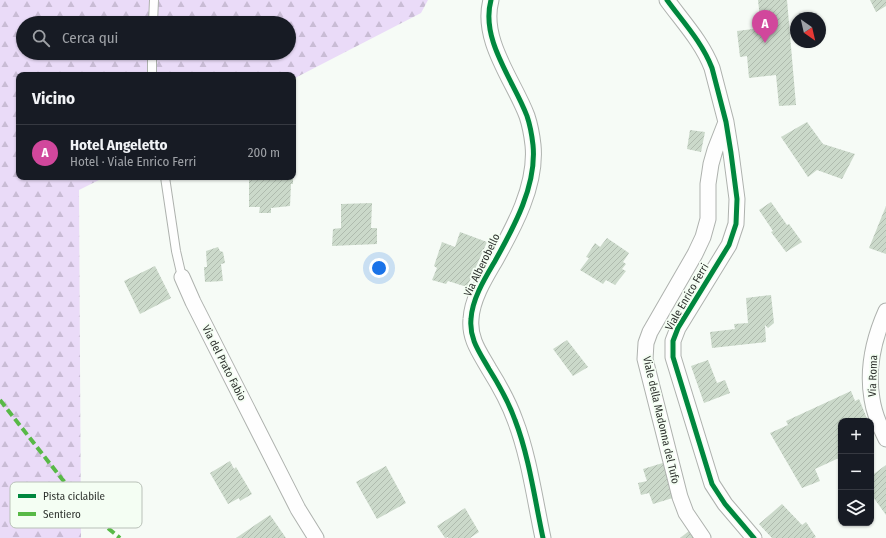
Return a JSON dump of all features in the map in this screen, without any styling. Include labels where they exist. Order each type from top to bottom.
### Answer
[{"type":"street","name":"Via Alberobello","points":[[492,0],[490,27],[503,67],[527,115],[533,146],[534,162],[526,195],[478,294],[472,312],[470,325],[478,353],[489,369],[507,402],[518,429],[525,454],[543,538]]},
{"type":"street","name":"Viale Enrico Ferri","points":[[667,0],[696,38],[710,62],[726,122],[734,175],[737,210],[736,224],[728,245],[678,328],[673,341],[672,351],[674,362],[712,484],[724,504],[754,538]]},
{"type":"street","name":"Viale della Madonna del Tufo","points":[[703,538],[686,513],[680,498],[645,359],[645,348],[650,332],[703,238],[708,218],[708,184],[710,169],[715,150],[726,122]]},
{"type":"street","name":"Via del Prato Fabio","points":[[182,277],[195,308],[294,502],[316,538]]},
{"type":"street","name":"Via Roma","points":[[886,311],[876,338],[871,367],[872,399],[874,410],[886,440]]},
{"type":"lane","points":[[153,16],[154,0]]},
{"type":"lane","points":[[152,60],[152,72]]},
{"type":"lane","name":"Via del Prato Fabio","points":[[165,180],[176,256],[182,277]]},
{"type":"green space","points":[[0,0],[428,0],[421,13],[296,77],[296,72],[16,72],[16,180],[99,180],[79,190],[81,482],[10,482],[10,528],[81,528],[81,538],[0,538]]},
{"type":"building","points":[[758,0],[787,0],[796,105],[779,106],[776,75],[749,78],[747,56],[740,57],[737,31],[761,28]]},
{"type":"building","points":[[870,0],[886,0],[886,6],[876,12]]},
{"type":"building","points":[[807,122],[823,144],[855,154],[842,179],[817,170],[808,177],[781,137]]},
{"type":"building","points":[[690,130],[705,132],[701,152],[687,149]]},
{"type":"building","points":[[249,180],[293,180],[293,184],[291,184],[290,206],[271,208],[271,213],[259,213],[260,207],[249,207]]},
{"type":"building","points":[[771,202],[787,225],[789,224],[802,242],[786,252],[771,232],[773,231],[759,210]]},
{"type":"building","points":[[372,203],[371,228],[377,228],[377,244],[332,246],[333,229],[341,228],[341,204]]},
{"type":"building","points":[[886,206],[886,254],[869,248]]},
{"type":"building","points":[[460,232],[487,242],[467,287],[448,281],[446,284],[432,280],[437,268],[434,266],[442,242],[455,247]]},
{"type":"building","points":[[607,238],[629,253],[623,262],[626,264],[622,269],[626,271],[615,285],[606,280],[603,284],[580,270],[589,258],[586,257],[595,243],[600,247]]},
{"type":"building","points":[[218,247],[220,251],[223,252],[225,263],[221,264],[223,281],[205,282],[204,267],[207,267],[206,251]]},
{"type":"building","points":[[155,266],[171,298],[140,314],[124,281]]},
{"type":"building","points":[[771,295],[774,323],[768,328],[765,325],[766,342],[712,348],[710,332],[735,329],[734,324],[748,323],[746,298]]},
{"type":"building","points":[[567,340],[588,367],[573,376],[553,349]]},
{"type":"building","points":[[708,360],[717,383],[725,380],[730,393],[704,403],[691,366]]},
{"type":"building","points":[[851,391],[855,401],[859,399],[867,418],[838,418],[838,458],[815,469],[820,481],[802,488],[770,433],[788,425],[786,421]]},
{"type":"building","points":[[230,461],[234,469],[236,467],[252,494],[240,501],[239,498],[228,504],[210,473]]},
{"type":"building","points":[[666,462],[676,497],[653,504],[649,493],[641,495],[638,483],[647,481],[643,469]]},
{"type":"building","points":[[886,465],[886,515],[874,498],[874,474]]},
{"type":"building","points":[[386,466],[406,503],[377,519],[356,482]]},
{"type":"building","points":[[782,504],[802,525],[806,522],[816,537],[772,538],[759,524]]},
{"type":"building","points":[[465,508],[479,532],[470,538],[445,538],[437,526]]},
{"type":"building","points":[[270,515],[286,538],[236,538]]},
{"type":"building","points":[[689,531],[694,538],[680,538]]},
{"type":"marked path","points":[[0,400],[65,482]]},
{"type":"marked path","points":[[108,528],[120,538]]},
{"type":"cycle path","points":[[491,0],[489,15],[490,30],[500,60],[527,116],[533,142],[533,160],[528,190],[523,205],[510,234],[476,296],[472,311],[471,326],[473,339],[476,346],[507,401],[520,434],[528,463],[543,538]]},
{"type":"cycle path","points":[[667,0],[698,41],[712,68],[726,122],[737,199],[736,224],[729,245],[678,328],[673,341],[673,357],[712,484],[725,504],[754,538]]},
{"type":"place","name":"Hotel Angeletto","points":[[765,43]]}]
